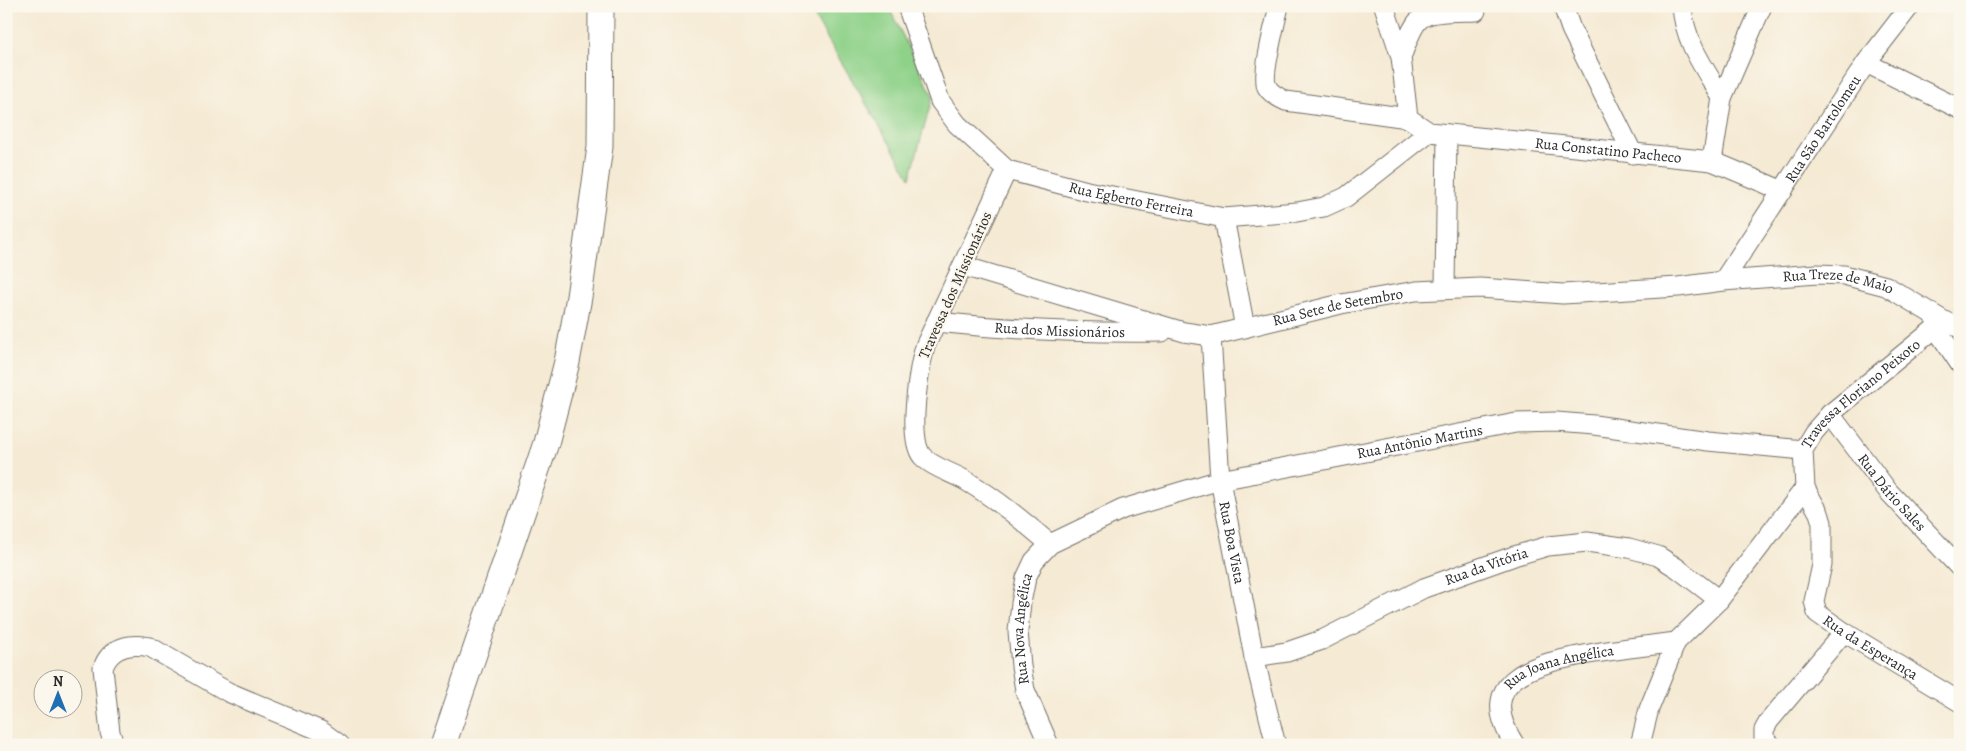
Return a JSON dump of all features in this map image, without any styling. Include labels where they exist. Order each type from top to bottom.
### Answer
[{"type":"main road","points":[[443,745],[546,443],[567,362],[580,297],[600,147],[601,6]]},
{"type":"street","name":"Rua Egberto Ferreira","points":[[907,6],[940,101],[957,124],[1007,170],[1087,191],[1224,218],[1296,212],[1324,207],[1346,197],[1438,133]]},
{"type":"street","points":[[1280,6],[1265,81],[1272,92],[1286,101],[1408,118],[1438,133],[1445,289]]},
{"type":"street","points":[[1384,6],[1401,57],[1408,118]]},
{"type":"street","points":[[1563,6],[1571,29],[1633,154]]},
{"type":"street","points":[[1682,6],[1685,30],[1690,45],[1722,98]]},
{"type":"street","points":[[1712,161],[1722,98],[1762,6]]},
{"type":"street","points":[[1866,63],[1910,6]]},
{"type":"street","points":[[1401,57],[1414,27],[1424,16],[1476,11]]},
{"type":"street","name":"Rua São Bartolomeu","points":[[1723,281],[1866,63],[1960,109]]},
{"type":"street","name":"Rua Constatino Pacheco","points":[[1438,133],[1712,161],[1783,191]]},
{"type":"street","name":"Travessa dos Missionários","points":[[1007,170],[936,322],[920,362],[915,408],[916,442],[922,455],[931,463],[968,482],[992,498],[1050,544]]},
{"type":"street","points":[[1224,218],[1245,328]]},
{"type":"street","name":"Rua Sete de Setembro","points":[[963,266],[1184,332],[1211,336],[1341,304],[1416,291],[1480,288],[1563,294],[1678,287],[1723,281]]},
{"type":"street","name":"Rua Treze de Maio","points":[[1723,281],[1816,274],[1844,276],[1886,286],[1946,325],[1960,364]]},
{"type":"street","name":"Rua dos Missionários","points":[[936,322],[1112,332],[1184,332]]},
{"type":"street","name":"Travessa Floriano Peixoto","points":[[1805,488],[1803,450],[1814,432],[1830,414],[1946,325]]},
{"type":"street","name":"Rua Boa Vista","points":[[1211,336],[1220,480],[1254,658],[1276,745]]},
{"type":"street","name":"Rua Dário Sales","points":[[1830,414],[1888,491],[1960,568]]},
{"type":"street","name":"Rua Antônio Martins","points":[[1050,544],[1123,509],[1220,480],[1516,422],[1556,422],[1594,425],[1708,441],[1803,450]]},
{"type":"street","points":[[1640,745],[1649,709],[1676,642],[1719,600],[1805,488]]},
{"type":"street","name":"Rua da Esperança","points":[[1805,488],[1819,513],[1822,523],[1822,565],[1814,601],[1816,613],[1844,632],[1959,700]]},
{"type":"street","name":"Rua da Vitória","points":[[1254,658],[1287,652],[1322,640],[1424,588],[1548,546],[1587,542],[1629,548],[1658,556],[1678,568],[1719,600]]},
{"type":"street","name":"Rua Nova Angélica","points":[[1050,544],[1034,562],[1026,578],[1018,631],[1021,666],[1026,690],[1050,745]]},
{"type":"street","points":[[1771,745],[1764,738],[1769,721],[1844,632]]},
{"type":"street","name":"Rua Joana Angélica","points":[[1516,745],[1505,729],[1501,717],[1501,705],[1504,693],[1511,682],[1522,673],[1538,665],[1577,656],[1676,642]]},
{"type":"street","points":[[114,745],[110,732],[103,668],[106,659],[115,651],[137,644],[150,647],[228,692],[321,731],[340,745]]},
{"type":"green space","points":[[808,6],[888,6],[933,96],[910,178]]}]
